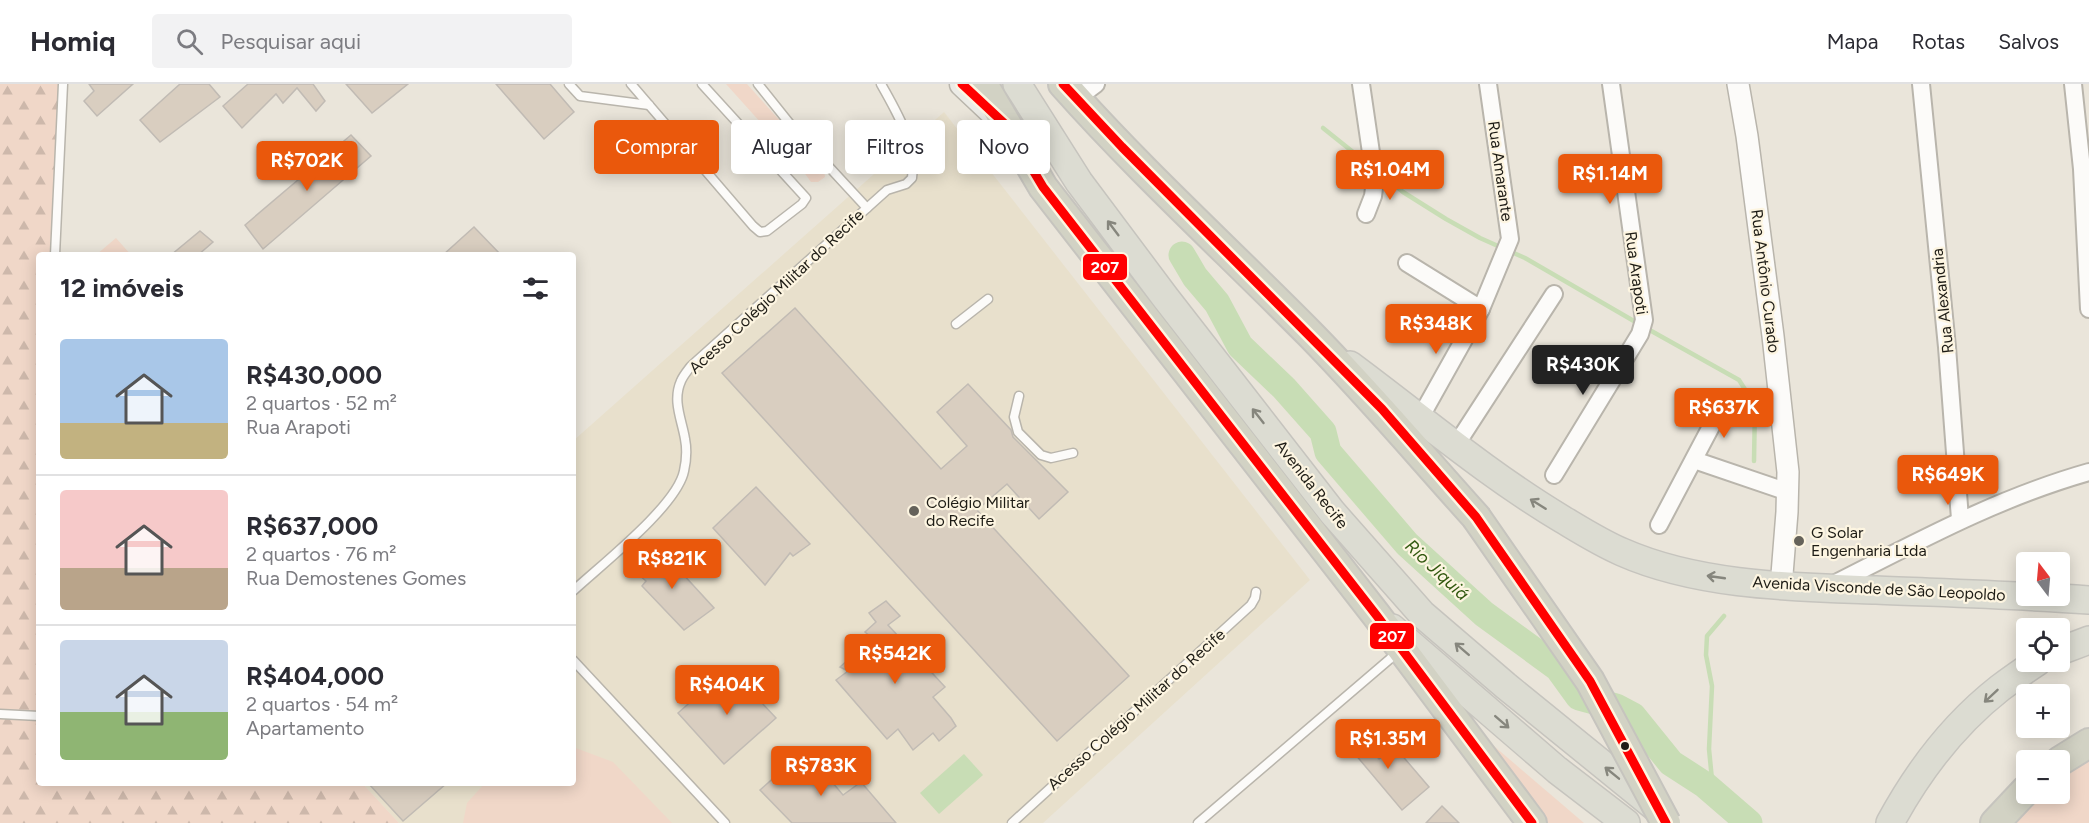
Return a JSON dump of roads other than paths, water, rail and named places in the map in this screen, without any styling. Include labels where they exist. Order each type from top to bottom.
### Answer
[{"type":"highway","points":[[982,84],[1003,120]]},
{"type":"highway","name":"Avenida Visconde de São Leopoldo","points":[[1083,88],[1122,147],[1382,410],[1476,517],[1590,681],[1666,823]]},
{"type":"highway","points":[[1035,174],[1043,187],[1377,616],[1532,823]]},
{"type":"highway","points":[[2070,755],[2089,743]]},
{"type":"highway","points":[[1995,823],[2016,801]]},
{"type":"main road","points":[[962,84],[1001,120]]},
{"type":"main road","name":"Avenida Recife","points":[[1017,84],[1079,182],[1165,297],[1332,512],[1422,614],[1674,823]]},
{"type":"main road","name":"Avenida Visconde de São Leopoldo","points":[[1310,335],[1534,502],[1591,537],[1654,565],[1689,573],[1781,587],[2089,600]]},
{"type":"main road","points":[[1377,616],[1411,642],[1557,770],[1626,823]]},
{"type":"main road","points":[[2070,647],[2089,640]]},
{"type":"main road","points":[[1890,823],[1904,797],[1931,759],[1963,722],[1999,689],[2023,672]]},
{"type":"street","points":[[1360,84],[1375,180],[1373,196],[1366,214]]},
{"type":"street","name":"Rua Amarante","points":[[1420,418],[1481,309],[1510,239],[1488,84]]},
{"type":"street","name":"Rua Arapoti","points":[[1554,475],[1642,327],[1611,84]]},
{"type":"street","name":"Rua Antônio Curado","points":[[1738,84],[1749,148],[1788,472],[1781,587]]},
{"type":"street","name":"Rua Alexandria","points":[[1921,84],[1947,347],[1960,519]]},
{"type":"street","points":[[2073,84],[2086,169],[2089,309]]},
{"type":"street","points":[[1407,263],[1481,309]]},
{"type":"street","points":[[1456,445],[1554,294]]},
{"type":"street","points":[[1659,525],[1724,402]]},
{"type":"street","points":[[1694,460],[1788,492]]},
{"type":"street","points":[[1826,589],[1960,519],[2057,481],[2089,472]]},
{"type":"lane","points":[[55,252],[63,84]]},
{"type":"lane","points":[[569,84],[580,96],[649,105]]},
{"type":"lane","points":[[631,84],[753,226],[760,232],[767,231],[802,204],[806,198],[702,84]]},
{"type":"lane","points":[[758,84],[794,129],[867,208]]},
{"type":"lane","name":"Acesso Colégio Militar do Recife","points":[[576,588],[663,508],[676,491],[684,472],[686,456],[686,440],[678,410],[678,395],[681,381],[691,366],[887,190],[910,181],[914,167],[902,121],[881,84]]},
{"type":"lane","points":[[956,324],[988,299]]},
{"type":"lane","points":[[1019,396],[1014,417],[1018,432],[1041,455],[1051,458],[1073,453]]},
{"type":"lane","name":"Acesso Colégio Militar do Recife","points":[[1012,823],[1251,604],[1256,592]]},
{"type":"lane","points":[[1198,823],[1401,650]]},
{"type":"lane","points":[[576,663],[725,823]]},
{"type":"lane","points":[[0,714],[36,716]]},
{"type":"waterway","points":[[1323,128],[1368,164]]},
{"type":"waterway","points":[[1380,173],[1403,192],[1446,219],[1480,238],[1525,258],[1639,324]]},
{"type":"waterway","name":"Rio Jiquiá","points":[[1182,255],[1195,277],[1217,303],[1240,346],[1284,388],[1323,432],[1328,452],[1407,544],[1484,614],[1558,668],[1579,697],[1616,707],[1633,716],[1671,763],[1705,785],[1749,823]]},
{"type":"waterway","points":[[1646,328],[1739,380],[1755,405],[1754,461]]},
{"type":"waterway","points":[[1713,790],[1709,749],[1712,686],[1706,655],[1707,636],[1724,616]]},
{"type":"place","name":"Colégio Militar do Recife","points":[[914,511]]},
{"type":"place","name":"G Solar Engenharia Ltda","points":[[1799,541]]}]
